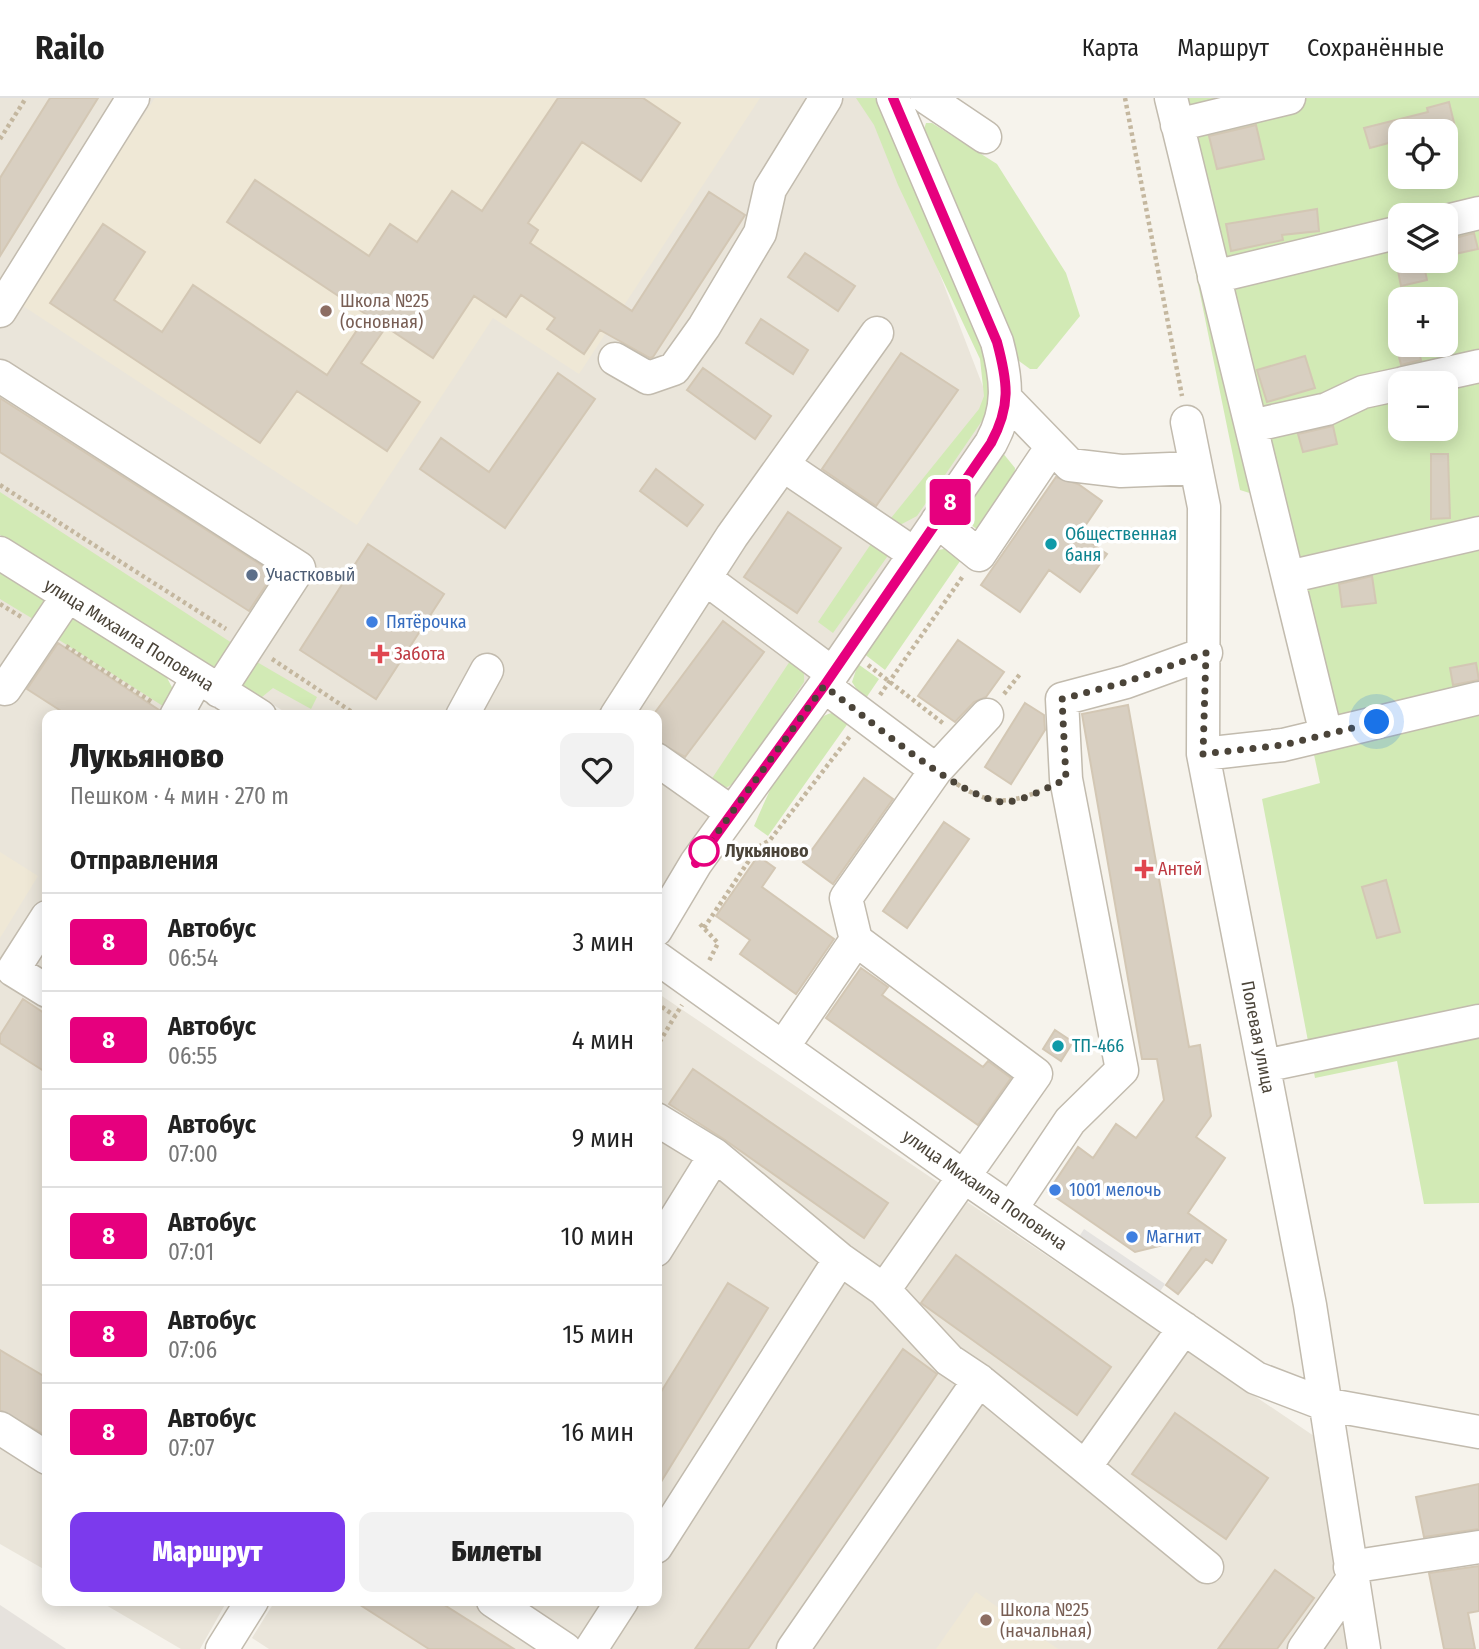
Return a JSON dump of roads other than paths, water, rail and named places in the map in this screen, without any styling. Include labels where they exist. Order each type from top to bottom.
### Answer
[{"type":"street","points":[[0,311],[133,98]]},
{"type":"street","points":[[615,359],[648,378],[674,369],[704,327],[760,233],[770,189],[826,98]]},
{"type":"street","points":[[662,920],[731,812],[828,680],[991,443],[1005,414],[1006,382],[997,342],[893,98]]},
{"type":"street","points":[[927,98],[985,137]]},
{"type":"street","points":[[1289,98],[1174,112],[1326,734]]},
{"type":"street","points":[[1458,218],[1479,213]]},
{"type":"street","points":[[1214,277],[1388,235]]},
{"type":"street","points":[[620,710],[783,465],[877,333]]},
{"type":"street","points":[[1457,371],[1479,366]]},
{"type":"street","points":[[0,376],[299,568],[249,644],[182,710]]},
{"type":"street","points":[[1251,426],[1327,409],[1363,392],[1388,387]]},
{"type":"street","points":[[1006,399],[1070,465],[1095,470],[1195,468]]},
{"type":"street","name":"Полевая улица","points":[[1187,422],[1204,507],[1206,653],[1203,754],[1310,1305],[1364,1649]]},
{"type":"street","points":[[937,520],[979,555],[1051,448]]},
{"type":"street","points":[[783,465],[913,553]]},
{"type":"street","points":[[1288,577],[1479,533]]},
{"type":"street","name":"улица Михаила Поповича","points":[[0,553],[250,710]]},
{"type":"street","points":[[706,579],[828,680],[865,716],[936,771]]},
{"type":"street","points":[[0,686],[5,688],[67,597]]},
{"type":"street","points":[[1011,1209],[1070,1121],[1122,1070],[1066,779],[1062,699],[1126,682],[1206,653]]},
{"type":"street","points":[[465,710],[487,670]]},
{"type":"street","points":[[1203,754],[1283,745],[1479,698]]},
{"type":"street","points":[[884,1290],[1036,1074],[856,940],[846,898],[936,771],[987,715]]},
{"type":"street","points":[[662,763],[731,812]]},
{"type":"street","points":[[42,925],[13,970],[42,988]]},
{"type":"street","points":[[783,1047],[856,940]]},
{"type":"street","name":"улица Михаила Поповича","points":[[662,961],[1011,1209],[1256,1378],[1324,1404],[1479,1432]]},
{"type":"street","points":[[1264,1066],[1479,1021]]},
{"type":"street","points":[[662,1123],[715,1155],[839,1259],[884,1290],[949,1360],[979,1380],[1208,1567]]},
{"type":"street","points":[[662,1240],[715,1155]]},
{"type":"street","points":[[662,1538],[839,1259]]},
{"type":"street","points":[[1085,1467],[1184,1328]]},
{"type":"street","points":[[793,1649],[979,1380]]},
{"type":"street","points":[[0,1428],[42,1455]]},
{"type":"street","points":[[1304,1649],[1351,1574],[1479,1547]]},
{"type":"street","points":[[226,1643],[249,1606]]},
{"type":"street","points":[[500,1606],[565,1649]]},
{"type":"street","points":[[591,1649],[619,1606]]},
{"type":"place","name":"Школа №25 (основная)","points":[[326,311]]},
{"type":"place","name":"Общественная баня","points":[[1051,544]]},
{"type":"place","name":"Участковый","points":[[252,575]]},
{"type":"place","name":"Пятёрочка","points":[[372,622]]},
{"type":"place","name":"Забота","points":[[380,654]]},
{"type":"place","name":"Лукьяново","points":[[704,851]]},
{"type":"place","name":"Антей","points":[[1144,869]]},
{"type":"place","name":"ТП-466","points":[[1058,1046]]},
{"type":"place","name":"1001 мелочь","points":[[1055,1190]]},
{"type":"place","name":"Магнит","points":[[1132,1237]]},
{"type":"place","name":"Школа №25 (начальная)","points":[[986,1620]]}]
